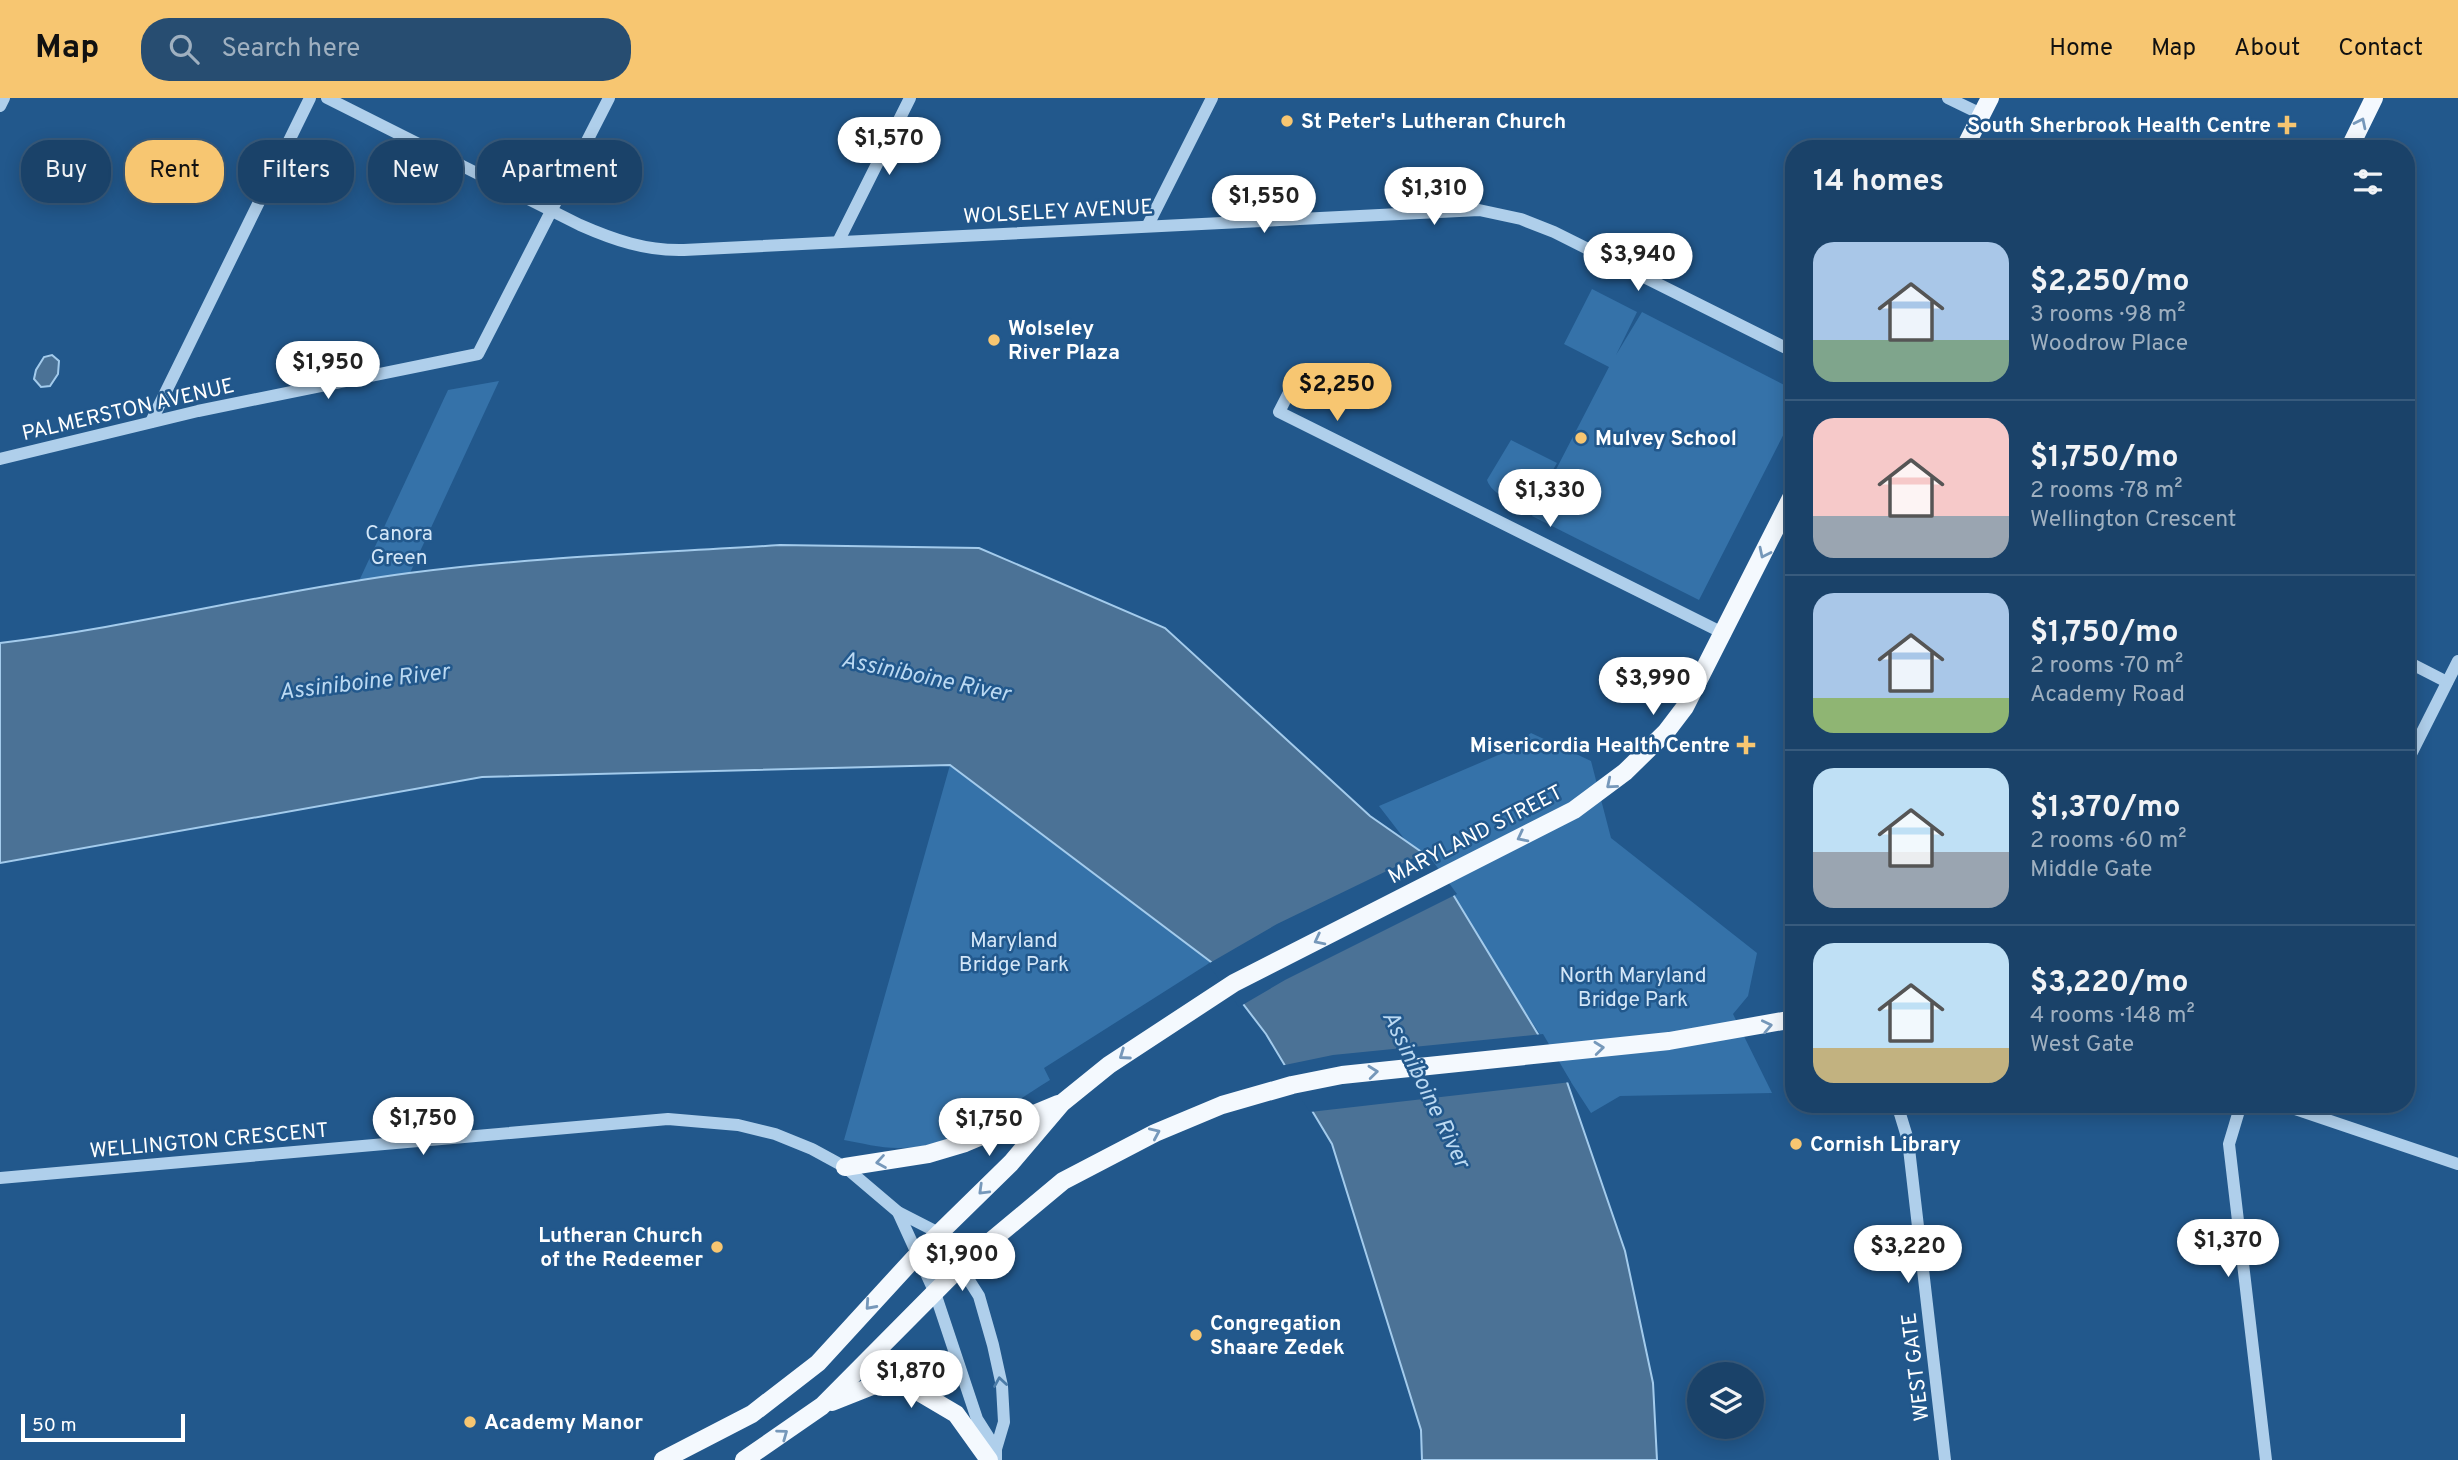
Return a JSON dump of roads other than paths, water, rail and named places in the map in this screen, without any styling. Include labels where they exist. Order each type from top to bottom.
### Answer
[{"type":"main road","points":[[2353,140],[2374,98]]},
{"type":"main road","points":[[1969,140],[1986,106]]},
{"type":"main road","name":"MARYLAND STREET","points":[[1062,1103],[1109,1065],[1234,983],[1582,804],[1625,772],[1685,708],[1725,634],[1785,511]]},
{"type":"main road","points":[[744,1460],[822,1406],[961,1266],[1063,1181],[1155,1133],[1222,1105],[1292,1085],[1342,1075],[1736,1031],[1785,1021]]},
{"type":"main road","points":[[845,1167],[928,1154],[965,1143],[1062,1103]]},
{"type":"main road","points":[[663,1460],[752,1414],[807,1371],[916,1255],[1011,1163],[1062,1103]]},
{"type":"main road","points":[[822,1406],[885,1381],[912,1388],[957,1414],[994,1456]]},
{"type":"street","points":[[0,106],[4,98]]},
{"type":"street","points":[[151,422],[310,98]]},
{"type":"street","name":"WOLSELEY AVENUE","points":[[327,98],[552,211],[617,241],[650,249],[684,250],[1479,210],[1505,214],[1554,232],[1785,348]]},
{"type":"street","points":[[552,211],[609,98]]},
{"type":"street","points":[[838,242],[911,98]]},
{"type":"street","points":[[1148,225],[1212,98]]},
{"type":"street","points":[[1948,98],[1986,106]]},
{"type":"street","name":"PALMERSTON AVENUE","points":[[0,458],[151,422],[478,354],[552,211]]},
{"type":"street","points":[[1298,375],[1279,412],[1725,634]]},
{"type":"street","points":[[2415,746],[2458,661]]},
{"type":"street","points":[[2415,666],[2447,682]]},
{"type":"street","name":"WEST GATE","points":[[1900,1113],[1908,1140],[1945,1460]]},
{"type":"street","points":[[2238,1113],[2229,1144],[2266,1460]]},
{"type":"street","points":[[2307,1113],[2458,1164]]},
{"type":"street","name":"WELLINGTON CRESCENT","points":[[0,1178],[687,1118],[738,1125],[775,1134],[845,1167],[898,1212],[939,1233],[979,1296],[1002,1386],[1004,1422],[994,1456]]},
{"type":"street","name":"WELLINGTON CRESCENT","points":[[898,1212],[935,1293],[977,1419],[994,1456]]},
{"type":"water","points":[[52,355],[59,361],[58,374],[50,386],[41,387],[34,379],[36,370],[44,357]]},
{"type":"water","name":"Assiniboine River","points":[[780,545],[979,548],[1165,628],[1370,816],[1423,853],[1454,896],[1567,1082],[1625,1251],[1653,1383],[1657,1460],[1422,1460],[1421,1430],[1332,1144],[1266,1034],[1211,962],[950,765],[482,777],[0,863],[0,643],[409,573],[547,559]]},
{"type":"place","name":"St Peter's Lutheran Church","points":[[1287,121]]},
{"type":"place","name":"South Sherbrook Health Centre","points":[[2287,125]]},
{"type":"place","name":"Wolseley River Plaza","points":[[994,340]]},
{"type":"place","name":"Mulvey School","points":[[1581,438]]},
{"type":"place","name":"Misericordia Health Centre","points":[[1746,745]]},
{"type":"place","name":"Cornish Library","points":[[1796,1144]]},
{"type":"place","name":"Lutheran Church of the Redeemer","points":[[717,1247]]},
{"type":"place","name":"Congregation Shaare Zedek","points":[[1196,1335]]},
{"type":"place","name":"Academy Manor","points":[[470,1422]]},
{"type":"park label","name":"Canora Green","points":[[399,545]]},
{"type":"park label","name":"Maryland Bridge Park","points":[[1014,952]]},
{"type":"park label","name":"North Maryland Bridge Park","points":[[1633,987]]}]
